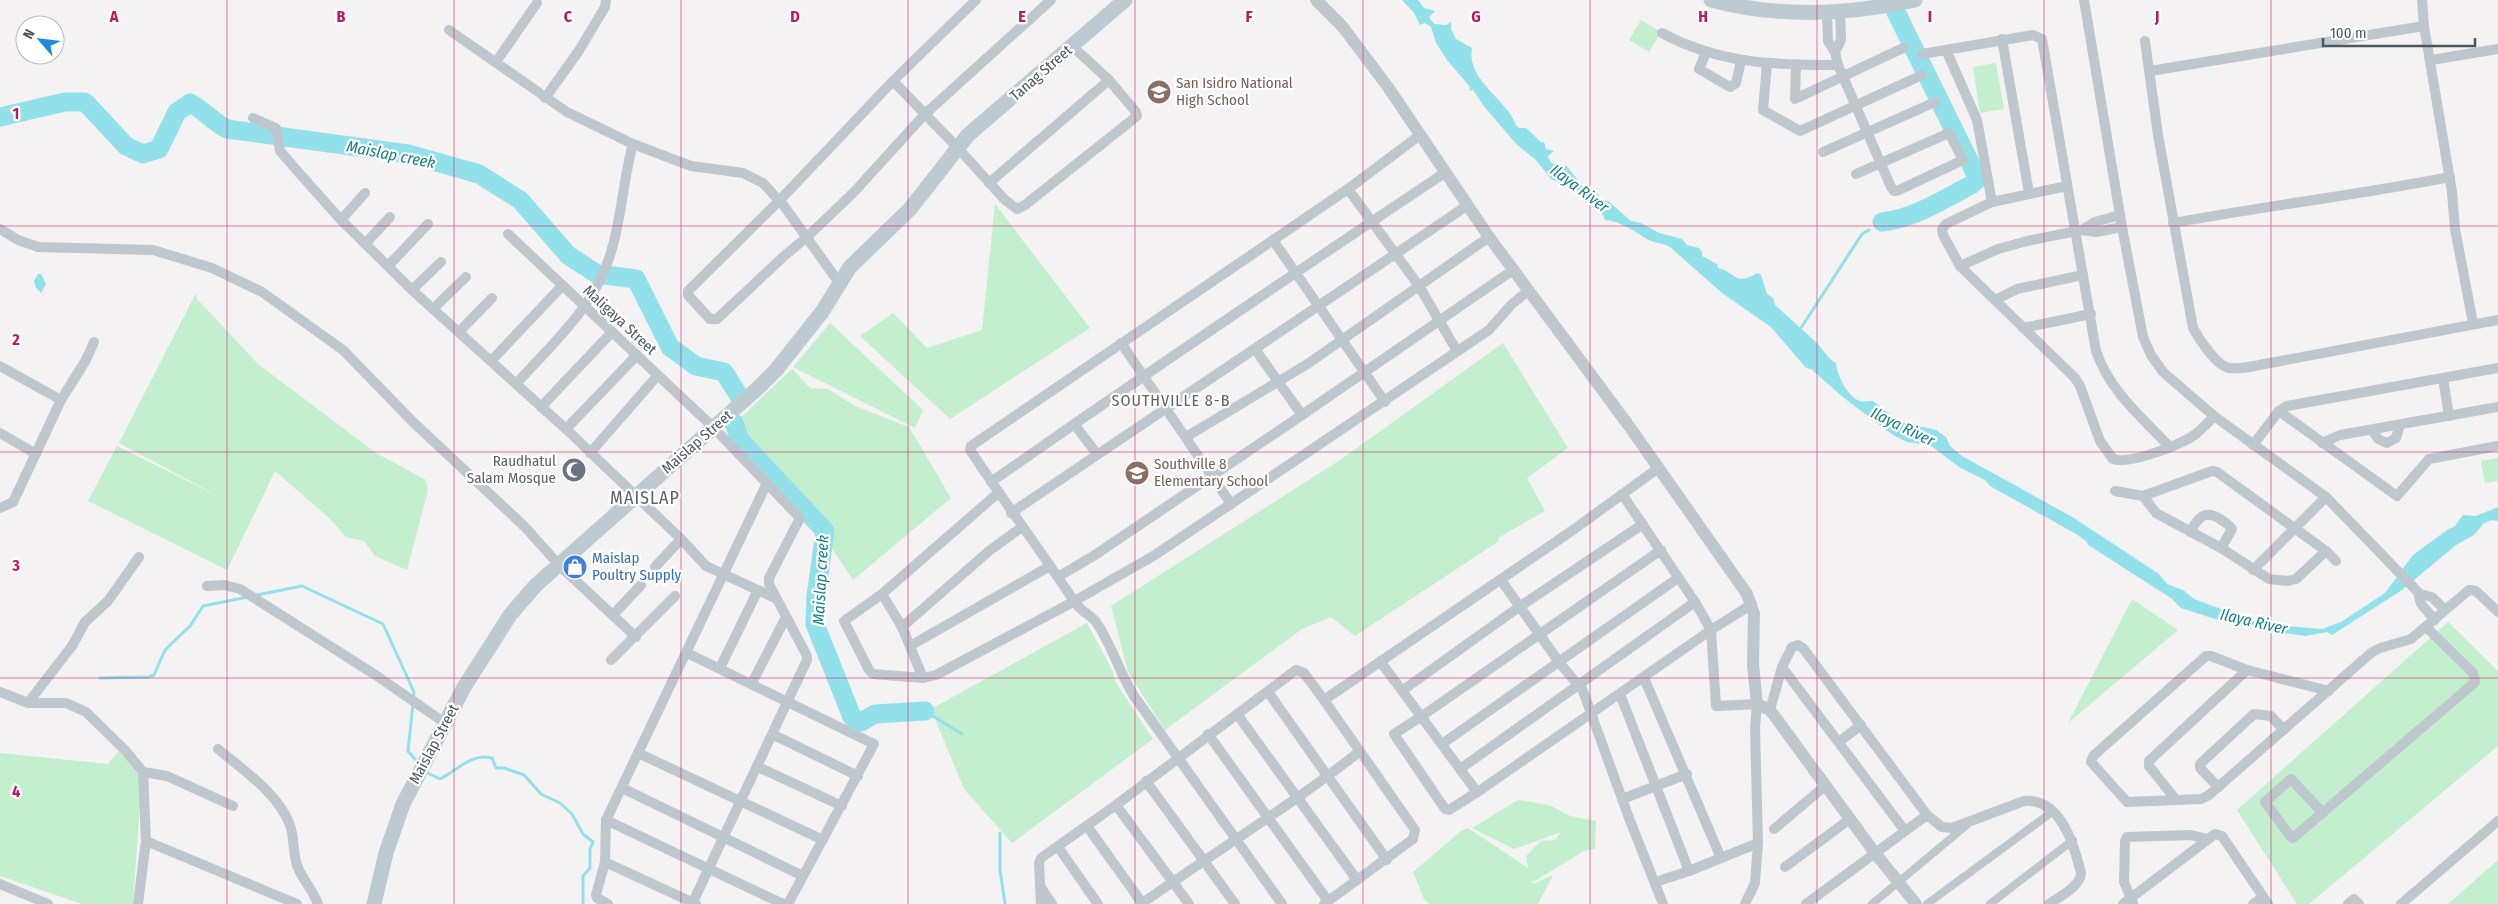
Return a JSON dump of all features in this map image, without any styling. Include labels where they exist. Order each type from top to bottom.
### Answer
[{"type":"main road","name":"Tanag Street","points":[[957,147],[978,126],[1125,0]]},
{"type":"main road","points":[[1711,0],[1768,11],[1834,12],[1915,0]]},
{"type":"main road","name":"Maislap Street","points":[[374,904],[393,829],[424,761],[482,656],[510,615],[536,585],[776,370],[822,312],[850,267],[916,203],[957,147]]},
{"type":"street","points":[[545,98],[606,7],[606,0]]},
{"type":"street","points":[[976,0],[892,81],[780,200],[691,287],[688,295],[714,320],[854,192],[925,114],[1051,0]]},
{"type":"street","points":[[1316,0],[1342,26],[1373,66],[1489,237],[1529,290],[1752,604],[1757,704],[1755,728],[1758,843],[1755,883],[1745,904]]},
{"type":"street","points":[[2084,0],[2122,227],[2144,337],[2151,355],[2163,372],[2214,416],[2326,496],[2418,592],[2430,624],[2474,672],[2475,682],[2294,838],[2290,836],[2265,802],[2291,779],[2323,812]]},
{"type":"street","points":[[2422,0],[2424,26],[2432,60],[2450,177],[2455,229],[2473,323]]},
{"type":"street","points":[[496,62],[537,2]]},
{"type":"street","points":[[1834,12],[1841,40],[1835,52],[1838,66],[1881,163],[1890,187],[1894,191],[1963,160],[1949,133],[1881,163],[1856,174]]},
{"type":"street","points":[[2150,71],[2424,26]]},
{"type":"street","points":[[450,30],[567,112],[633,144],[691,166],[743,173],[763,183],[780,200],[840,284]]},
{"type":"street","points":[[1662,33],[1687,47],[1740,61],[1766,64],[1838,66]]},
{"type":"street","points":[[1922,54],[2033,35],[2042,39],[2067,186],[2079,230],[2083,275],[2096,351],[2101,368],[2121,396],[2170,447]]},
{"type":"street","points":[[2002,39],[2029,194]]},
{"type":"street","points":[[2145,41],[2173,223],[2193,328],[2200,341],[2227,368],[2303,357],[2473,323],[2498,320]]},
{"type":"street","points":[[892,81],[957,147],[989,183],[1017,209],[1136,119],[1136,112],[1110,80],[1072,46]]},
{"type":"street","points":[[1796,65],[1795,99],[1903,48]]},
{"type":"street","points":[[2432,60],[2498,49]]},
{"type":"street","points":[[1946,50],[1977,120],[1992,202]]},
{"type":"street","points":[[1706,53],[1698,69],[1730,87],[1736,83],[1740,61]]},
{"type":"street","points":[[1766,64],[1763,110],[1795,129],[1806,130],[1922,75]]},
{"type":"street","points":[[989,183],[1110,80]]},
{"type":"street","points":[[1823,152],[1935,102]]},
{"type":"street","points":[[252,118],[276,128],[280,151],[340,220],[412,290],[541,406],[681,539],[706,566],[775,598],[807,656],[802,676],[693,903],[605,862]]},
{"type":"street","points":[[1282,904],[1177,760],[1134,696],[1121,675],[1113,650],[1094,619],[1082,613],[1011,513],[970,450],[973,443],[1348,189],[1420,136]]},
{"type":"street","points":[[516,384],[584,308],[601,280],[612,252],[625,170],[633,144]]},
{"type":"street","points":[[991,482],[1145,374],[1446,172]]},
{"type":"street","points":[[2173,223],[2310,199],[2344,197],[2450,177]]},
{"type":"street","points":[[2067,186],[1992,202],[1946,224],[1942,229],[1943,235],[1960,266],[2075,378],[2080,386],[2100,441],[2113,459],[2124,460],[2170,447],[2198,432],[2214,416]]},
{"type":"street","points":[[1348,189],[1419,286],[1457,351]]},
{"type":"street","points":[[340,220],[365,193]]},
{"type":"street","points":[[1011,513],[1468,205]]},
{"type":"street","points":[[1960,266],[1998,249],[2079,230],[2095,222],[2120,215]]},
{"type":"street","points":[[365,244],[390,217]]},
{"type":"street","points":[[388,266],[428,224]]},
{"type":"street","points":[[2079,230],[2096,232],[2122,227]]},
{"type":"street","points":[[0,229],[18,240],[38,247],[153,250],[212,268],[262,292],[343,350],[413,422],[525,527],[559,565],[636,637]]},
{"type":"street","name":"Maligaya Street","points":[[508,234],[584,308],[713,427],[800,518],[769,578],[769,584],[775,598]]},
{"type":"street","points":[[1186,437],[1277,381],[1302,368],[1489,237]]},
{"type":"street","points":[[1273,240],[1386,402]]},
{"type":"street","points":[[412,290],[441,262]]},
{"type":"street","points":[[1058,577],[1212,476],[1513,270]]},
{"type":"street","points":[[1994,300],[2017,289],[2083,275]]},
{"type":"street","points":[[433,309],[466,278]]},
{"type":"street","points":[[491,361],[562,286]]},
{"type":"street","points":[[998,493],[882,594],[844,621],[869,670],[873,674],[923,678],[936,675],[1074,602],[1155,555],[1386,402],[1489,330],[1511,305],[1529,290]]},
{"type":"street","points":[[459,332],[492,298]]},
{"type":"street","points":[[2023,328],[2091,314]]},
{"type":"street","points":[[541,406],[612,332]]},
{"type":"street","points":[[0,508],[13,502],[61,400],[86,360],[94,342]]},
{"type":"street","points":[[1121,343],[1145,374],[1231,504]]},
{"type":"street","points":[[1255,349],[1302,415]]},
{"type":"street","points":[[566,430],[637,356]]},
{"type":"street","points":[[0,366],[61,400]]},
{"type":"street","points":[[2253,445],[2278,411],[2287,406],[2498,368]]},
{"type":"street","points":[[590,453],[658,376]]},
{"type":"street","points":[[2443,378],[2449,416]]},
{"type":"street","points":[[2322,443],[2340,435],[2498,407]]},
{"type":"street","points":[[2278,411],[2397,496],[2430,458],[2498,446]]},
{"type":"street","points":[[1074,424],[1097,454]]},
{"type":"street","points":[[2372,430],[2378,439],[2387,443],[2396,438],[2400,425]]},
{"type":"street","points":[[0,434],[36,454]]},
{"type":"street","points":[[1324,700],[1501,580],[1657,469]]},
{"type":"street","points":[[2116,491],[2142,496],[2212,471],[2217,472],[2295,527],[2336,561]]},
{"type":"street","points":[[608,904],[597,898],[596,895],[605,862],[606,820],[767,483]]},
{"type":"street","points":[[1622,494],[1661,550],[1712,630],[1716,706],[1757,704],[1770,710],[1875,854],[1916,904]]},
{"type":"street","points":[[2142,496],[2156,514],[2221,548],[2269,579],[2288,581],[2296,579],[2307,571],[2326,551]]},
{"type":"street","points":[[2253,570],[2326,496]]},
{"type":"street","points":[[2190,532],[2199,517],[2205,514],[2213,514],[2229,524],[2232,530],[2221,548]]},
{"type":"street","points":[[1403,690],[1519,607],[1643,524]]},
{"type":"street","points":[[902,627],[989,551],[1022,527]]},
{"type":"street","points":[[654,567],[681,539]]},
{"type":"street","points":[[1661,550],[1394,734],[1442,806],[1449,810],[1477,792],[1752,604]]},
{"type":"street","points":[[28,703],[72,646],[85,622],[108,601],[139,557]]},
{"type":"street","points":[[910,646],[1050,566]]},
{"type":"street","points":[[1442,744],[1678,578]]},
{"type":"street","points":[[1501,580],[1538,634],[1579,685],[1592,713],[1622,799],[1663,904]]},
{"type":"street","points":[[207,586],[225,585],[240,589],[374,674],[445,723]]},
{"type":"street","points":[[613,615],[641,585]]},
{"type":"street","points":[[720,668],[758,590]]},
{"type":"street","points":[[2329,691],[2247,670],[2211,656],[2201,658],[2093,756],[2091,762],[2094,768],[2127,802],[2201,799],[2218,787],[2329,691],[2371,653],[2380,648],[2411,639],[2469,590],[2476,591],[2498,612]]},
{"type":"street","points":[[2418,592],[2432,596],[2445,610]]},
{"type":"street","points":[[882,594],[902,627],[923,678]]},
{"type":"street","points":[[611,660],[675,596]]},
{"type":"street","points":[[1460,769],[1695,602]]},
{"type":"street","points":[[752,684],[786,617]]},
{"type":"street","points":[[1770,710],[1782,667],[1792,647],[1798,645],[1803,648],[1927,815],[1942,827],[1947,828],[2024,801],[2033,800],[2052,812],[2073,840],[2081,877],[2076,884],[2050,904]]},
{"type":"street","points":[[687,653],[874,744],[788,904]]},
{"type":"street","points":[[1380,661],[1477,792]]},
{"type":"street","points":[[1782,667],[1840,741],[1905,831]]},
{"type":"street","points":[[1041,904],[1039,860],[1177,760],[1208,734],[1296,670],[1300,670],[1324,700],[1415,830],[1413,839],[1387,860],[1326,903],[1208,734]]},
{"type":"street","points":[[2176,800],[2149,766],[2149,761],[2247,670]]},
{"type":"street","points":[[1644,678],[1687,774],[1721,858]]},
{"type":"street","points":[[0,692],[28,703],[66,703],[86,712],[124,749],[143,772],[146,840],[138,904]]},
{"type":"street","points":[[1268,692],[1387,860]]},
{"type":"street","points":[[1620,694],[1690,871]]},
{"type":"street","points":[[1237,714],[1357,880]]},
{"type":"street","points":[[2218,787],[2200,768],[2200,764],[2254,714],[2270,716],[2283,729]]},
{"type":"street","points":[[1840,741],[1861,725]]},
{"type":"street","points":[[774,735],[858,776]]},
{"type":"street","points":[[218,749],[258,783],[281,808],[292,832],[298,869],[311,887],[318,904]]},
{"type":"street","points":[[638,752],[823,840]]},
{"type":"street","points":[[1087,826],[1142,903],[1206,862],[1298,796],[1328,777],[1359,752]]},
{"type":"street","points":[[758,767],[842,806]]},
{"type":"street","points":[[143,772],[167,776],[233,806]]},
{"type":"street","points":[[1622,799],[1687,774]]},
{"type":"street","points":[[1146,782],[1235,904]]},
{"type":"street","points":[[1774,829],[1825,786]]},
{"type":"street","points":[[622,788],[803,876]]},
{"type":"street","points":[[1116,805],[1189,904]]},
{"type":"street","points":[[1927,904],[2052,812]]},
{"type":"street","points":[[1806,904],[1927,815]]},
{"type":"street","points":[[1872,904],[1975,818]]},
{"type":"street","points":[[1785,867],[1850,819]]},
{"type":"street","points":[[606,820],[783,904]]},
{"type":"street","points":[[2401,904],[2498,821]]},
{"type":"street","points":[[2207,839],[2191,835],[2127,837],[2125,841],[2124,878],[2129,902],[2215,834],[2222,836],[2265,900],[2253,904]]},
{"type":"street","points":[[146,840],[297,904]]},
{"type":"street","points":[[1990,904],[2073,840]]},
{"type":"street","points":[[1655,882],[1690,871],[1758,843]]},
{"type":"street","points":[[1058,847],[1098,904]]},
{"type":"street","points":[[0,884],[48,904]]},
{"type":"street","points":[[1040,886],[1052,904]]},
{"type":"street","points":[[2348,904],[2354,899],[2359,904]]},
{"type":"green space","points":[[1641,20],[1661,32],[1649,52],[1629,40]]},
{"type":"green space","points":[[1996,63],[2004,109],[1980,113],[1973,67]]},
{"type":"green space","points":[[995,204],[1090,328],[950,419],[860,336],[893,313],[927,348],[982,330]]},
{"type":"green space","points":[[196,293],[197,299],[258,364],[376,453],[426,480],[428,491],[407,570],[375,556],[364,541],[346,537],[329,518],[275,471],[227,570],[88,501],[117,446],[220,497],[119,443]]},
{"type":"green space","points":[[830,323],[923,410],[915,428],[793,367]]},
{"type":"green space","points":[[1503,343],[1568,448],[1527,478],[1545,511],[1498,538],[1499,541],[1355,636],[1331,617],[1302,629],[1165,730],[1128,672],[1111,606],[1340,460]]},
{"type":"green space","points":[[792,369],[810,388],[828,389],[855,406],[909,427],[951,498],[853,580],[803,505],[749,453],[738,420]]},
{"type":"green space","points":[[2498,458],[2498,481],[2485,483],[2481,461]]},
{"type":"green space","points":[[2132,599],[2178,630],[2068,723]]},
{"type":"green space","points":[[2448,622],[2498,671],[2498,746],[2309,904],[2297,904],[2237,810]]},
{"type":"green space","points":[[1087,623],[1112,670],[1116,683],[1153,739],[1012,843],[964,789],[931,709]]},
{"type":"green space","points":[[119,751],[137,773],[142,774],[133,904],[82,904],[0,876],[0,753],[108,764]]},
{"type":"green space","points":[[1518,800],[1549,805],[1570,816],[1596,821],[1595,849],[1584,851],[1533,882],[1531,879],[1533,884],[1553,875],[1538,904],[1429,904],[1424,899],[1413,872],[1461,831],[1468,828],[1528,868],[1526,856],[1541,841],[1555,840],[1561,832],[1514,849],[1472,828]]},
{"type":"green space","points":[[2498,860],[2498,904],[2448,904]]},
{"type":"water","name":"Ilaya River","points":[[1402,0],[1418,0],[1424,8],[1435,11],[1429,17],[1434,24],[1446,25],[1451,22],[1451,29],[1456,39],[1472,48],[1475,70],[1511,115],[1516,125],[1519,128],[1526,128],[1541,142],[1544,142],[1546,149],[1554,151],[1548,156],[1551,163],[1567,166],[1582,186],[1600,196],[1599,199],[1608,201],[1631,221],[1641,223],[1659,233],[1682,239],[1687,245],[1699,248],[1702,256],[1717,264],[1718,268],[1739,279],[1744,279],[1757,273],[1761,275],[1767,294],[1773,298],[1775,305],[1836,363],[1843,385],[1851,395],[1860,401],[1873,401],[1900,422],[1936,430],[1946,437],[1950,446],[1962,456],[2074,518],[2159,574],[2167,584],[2183,590],[2194,599],[2254,621],[2266,619],[2286,626],[2322,629],[2341,622],[2385,593],[2413,555],[2455,526],[2463,515],[2476,516],[2498,507],[2498,521],[2491,520],[2483,524],[2474,535],[2456,545],[2402,590],[2332,635],[2327,632],[2305,636],[2269,631],[2253,625],[2237,626],[2181,608],[2171,598],[2088,545],[2087,542],[2076,534],[1990,486],[1985,480],[1959,467],[1930,445],[1907,442],[1893,435],[1844,398],[1811,369],[1806,368],[1771,327],[1722,293],[1671,248],[1649,240],[1622,225],[1605,220],[1601,211],[1578,193],[1574,184],[1566,186],[1551,179],[1535,159],[1517,145],[1483,105],[1473,90],[1469,91],[1470,87],[1447,60],[1436,43],[1431,27],[1425,23],[1420,25],[1414,13]]},
{"type":"water","points":[[38,274],[41,274],[46,284],[41,293],[36,288],[34,281]]},
{"type":"waterway","points":[[1882,222],[1906,217],[1928,208],[1971,185],[1978,179],[1896,12]]},
{"type":"waterway","name":"Maislap creek","points":[[0,117],[65,102],[85,102],[126,146],[143,154],[159,149],[177,112],[190,103],[227,129],[408,154],[479,174],[520,200],[568,255],[597,274],[636,279],[670,347],[696,366],[724,372],[739,396]]},
{"type":"waterway","points":[[1799,331],[1862,234],[1869,230]]},
{"type":"waterway","name":"Maislap creek","points":[[734,423],[740,440],[825,531],[816,596],[815,624],[852,717],[861,722],[875,714],[925,711]]},
{"type":"waterway","points":[[257,595],[302,586],[383,624],[414,692],[413,698]]},
{"type":"waterway","points":[[100,678],[149,677],[154,675],[165,650],[190,626],[203,606],[248,597]]},
{"type":"waterway","points":[[413,704],[408,751],[419,764]]},
{"type":"waterway","points":[[925,711],[962,734]]},
{"type":"waterway","points":[[426,772],[440,779],[471,760],[484,757],[492,758],[496,768],[504,768],[524,775],[541,794],[560,803],[572,814],[583,834],[593,842],[590,849],[590,868],[583,876],[583,904]]},
{"type":"waterway","points":[[1000,833],[1000,870],[1005,904]]},
{"type":"place","name":"San Isidro National High School","points":[[1159,92]]},
{"type":"place","name":"Raudhatul Salam Mosque","points":[[574,470]]},
{"type":"place","name":"Southville 8 Elementary School","points":[[1137,473]]},
{"type":"place","name":"Maislap Poultry Supply","points":[[575,567]]},
{"type":"district","name":"SOUTHVILLE 8-B","points":[[1171,400]]},
{"type":"district","name":"MAISLAP","points":[[645,498]]}]
